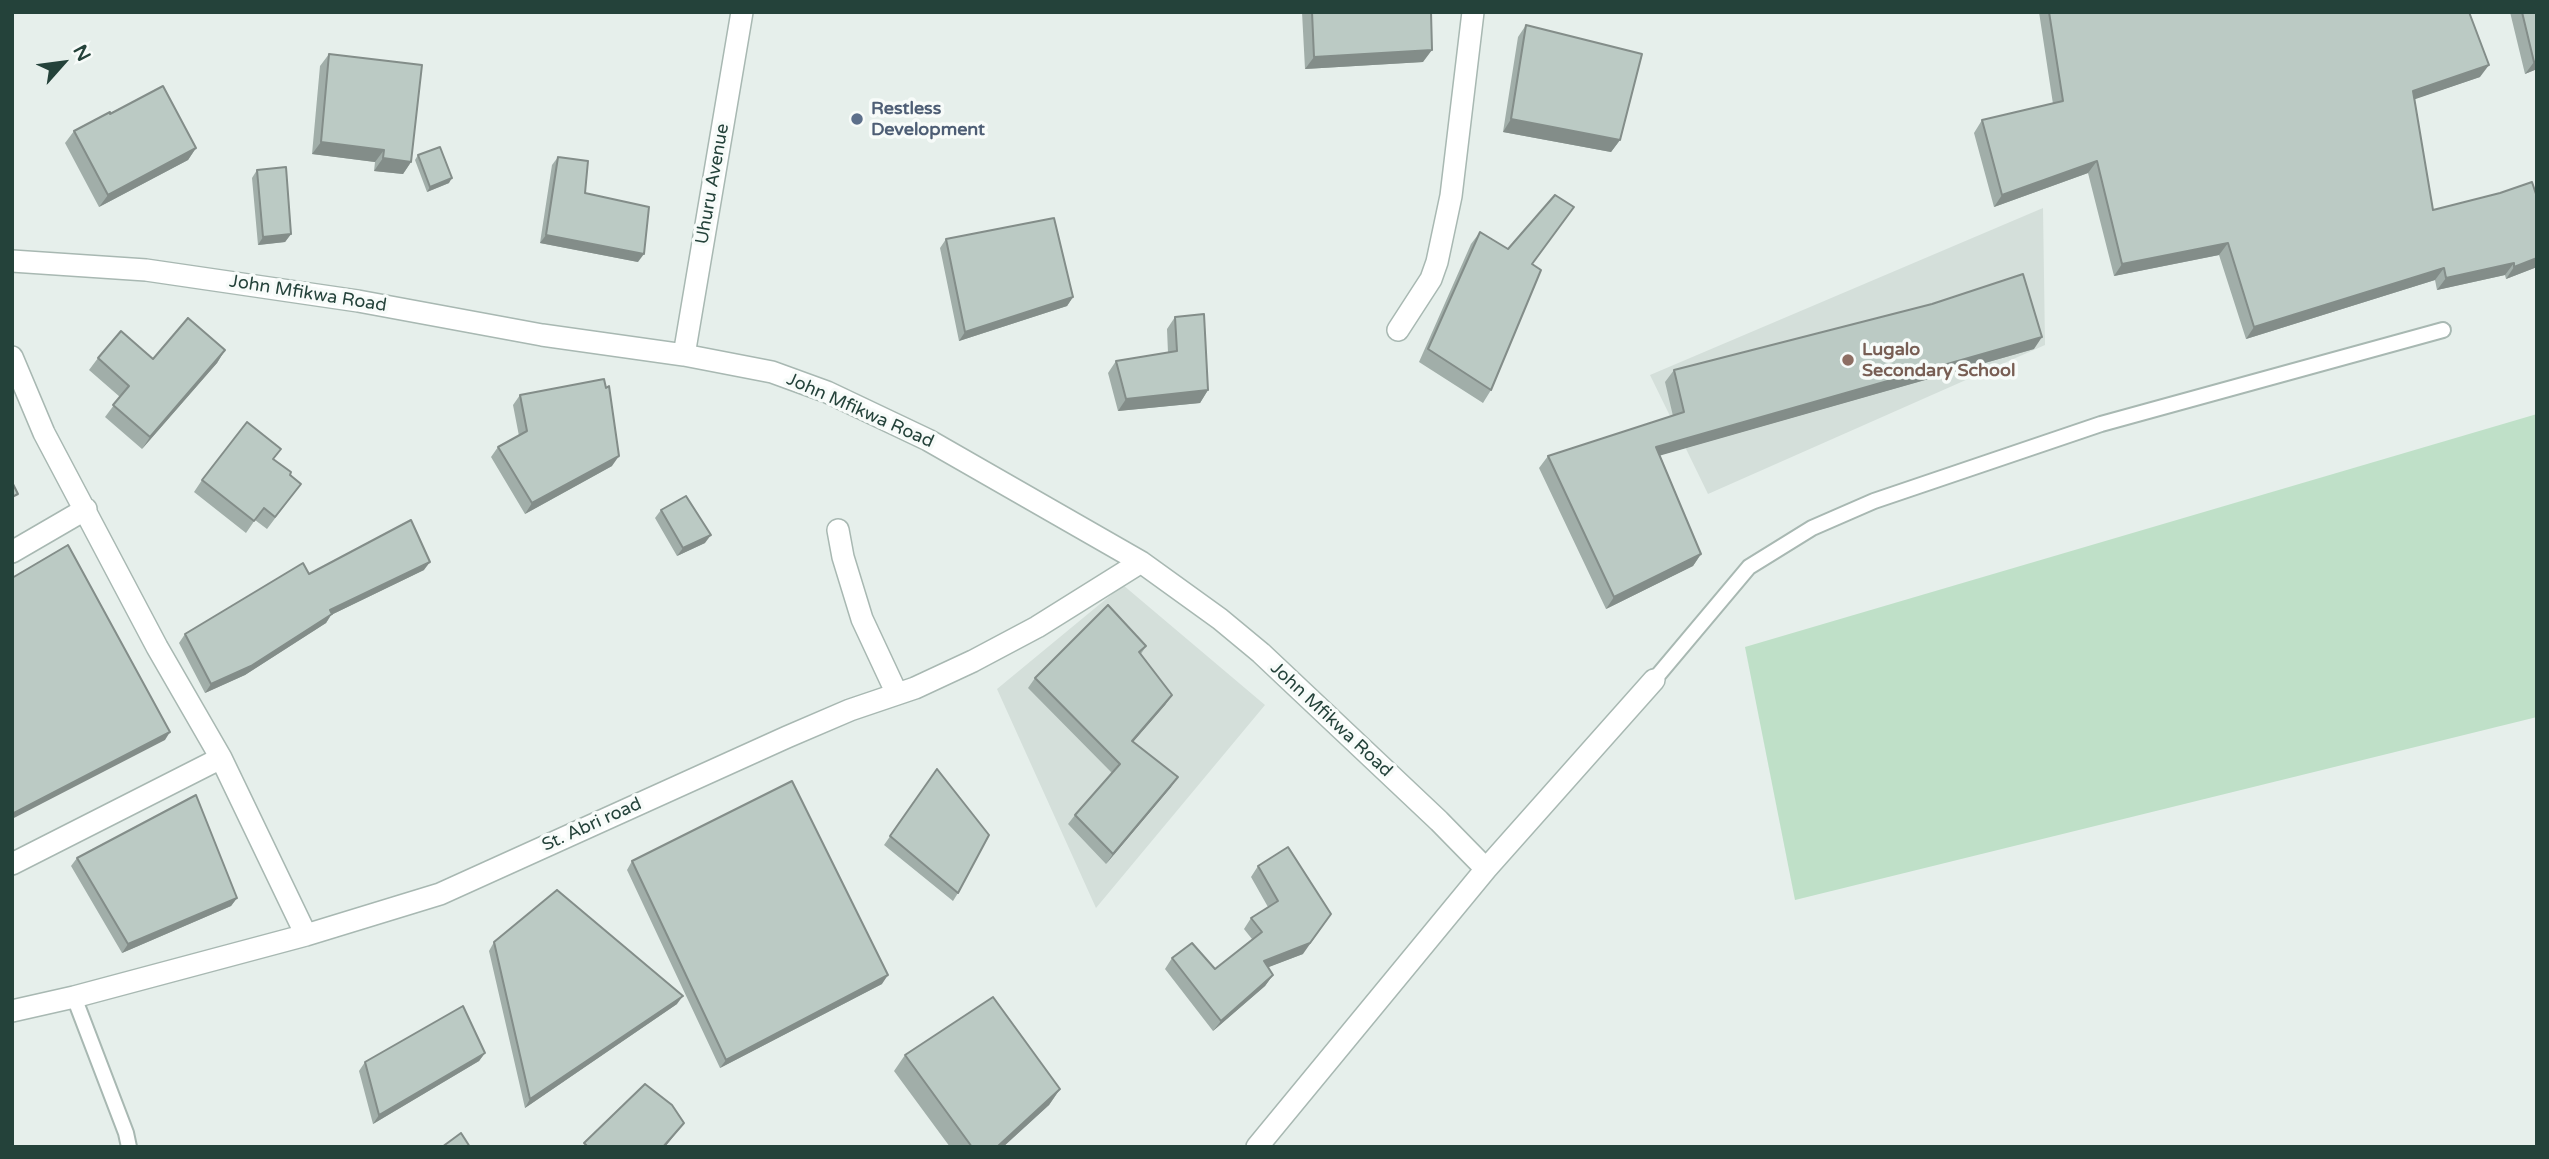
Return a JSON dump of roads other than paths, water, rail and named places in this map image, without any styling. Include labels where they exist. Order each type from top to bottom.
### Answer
[{"type":"street","name":"Uhuru Avenue","points":[[684,355],[742,12]]},
{"type":"street","points":[[1398,330],[1432,279],[1437,262],[1451,196],[1473,12]]},
{"type":"street","name":"John Mfikwa Road","points":[[12,261],[146,270],[358,301],[542,335],[684,355],[772,372],[827,392],[928,440],[1141,562],[1220,619],[1261,653],[1486,869]]},
{"type":"street","points":[[12,357],[44,433],[157,647],[221,758],[306,934]]},
{"type":"street","points":[[12,552],[86,509]]},
{"type":"street","points":[[838,530],[862,618],[897,694]]},
{"type":"street","name":"St. Abri road","points":[[12,1011],[74,997],[306,934],[440,894],[787,737],[973,661],[1037,627],[1141,562]]},
{"type":"street","points":[[1256,1147],[1486,869],[1654,680]]},
{"type":"street","points":[[12,864],[221,758]]},
{"type":"lane","points":[[1654,680],[1749,567],[1812,528],[1874,501],[2101,424],[2443,330]]},
{"type":"lane","points":[[74,997],[129,1147]]},
{"type":"place","name":"Restless Development","points":[[857,119]]},
{"type":"place","name":"Lugalo Secondary School","points":[[1848,360]]}]
